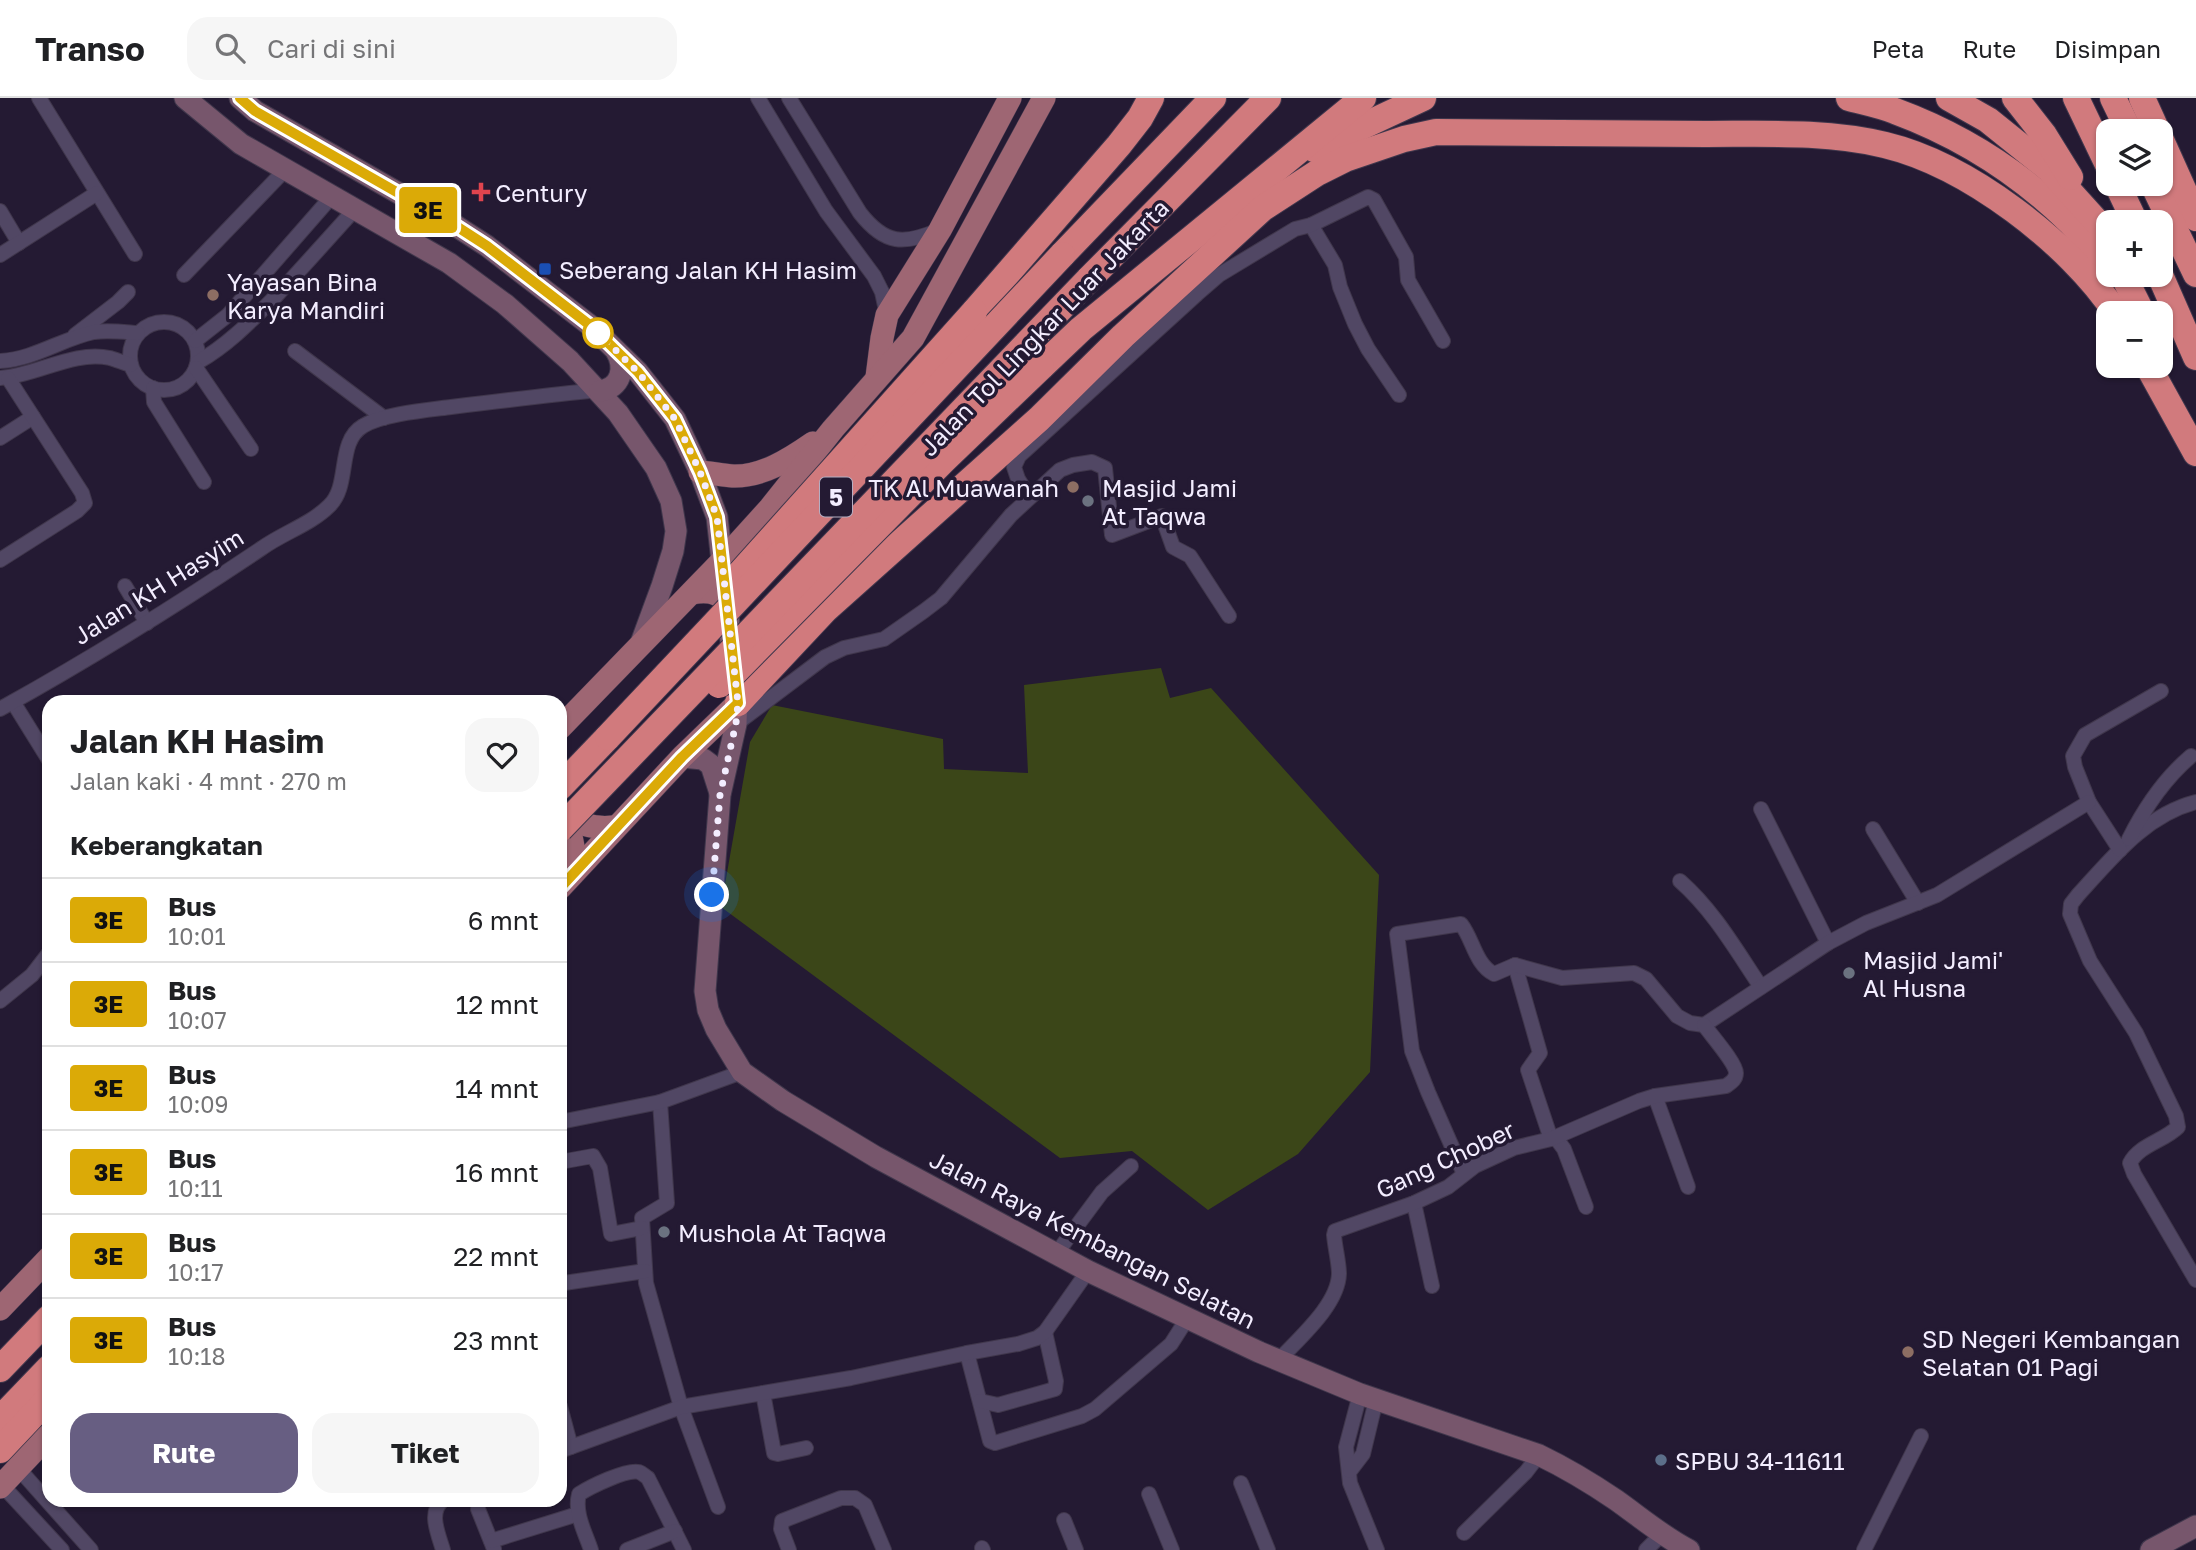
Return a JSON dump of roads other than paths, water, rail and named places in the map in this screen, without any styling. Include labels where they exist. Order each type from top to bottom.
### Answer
[{"type":"highway","points":[[608,737],[685,634],[974,312],[1119,145],[1140,118],[1151,98]]},
{"type":"highway","name":"Jalan Tol Lingkar Luar Jakarta","points":[[567,782],[1213,98]]},
{"type":"highway","name":"Jalan Tol Lingkar Luar Jakarta","points":[[567,821],[1088,280],[1268,98]]},
{"type":"highway","points":[[627,757],[733,674],[943,461],[1081,328],[1363,98]]},
{"type":"highway","points":[[1295,154],[1321,147],[1423,98]]},
{"type":"highway","points":[[1849,98],[1894,110],[1949,134],[1999,163],[2051,204],[2096,251]]},
{"type":"highway","points":[[1949,98],[1988,120],[2049,169],[2096,221]]},
{"type":"highway","points":[[2015,98],[2044,135],[2096,221]]},
{"type":"highway","points":[[2076,98],[2096,140]]},
{"type":"highway","points":[[2113,98],[2123,119]]},
{"type":"highway","points":[[2142,98],[2152,119]]},
{"type":"highway","points":[[737,713],[825,610],[1039,419],[1123,336],[1263,208],[1317,173],[1345,159],[1404,139],[1436,132],[1756,134],[1844,136],[1888,145],[1937,164],[1981,186],[2029,223],[2071,260],[2106,298],[2112,301]]},
{"type":"highway","points":[[2173,167],[2196,218]]},
{"type":"highway","points":[[2159,196],[2196,274]]},
{"type":"highway","points":[[2165,287],[2196,357]]},
{"type":"highway","points":[[2154,378],[2196,453]]},
{"type":"highway","points":[[2172,378],[2196,430]]},
{"type":"highway","points":[[0,1369],[42,1325]]},
{"type":"highway","points":[[0,1419],[42,1375]]},
{"type":"highway","points":[[5,1472],[42,1410]]},
{"type":"main road","points":[[185,98],[241,144],[449,264],[505,304],[570,361],[599,391],[638,440],[656,468],[673,511],[676,531],[673,551],[640,645]]},
{"type":"main road","name":"Jalan Raya Kembangan Selatan","points":[[240,98],[255,111],[487,246],[591,326],[638,372],[675,419],[700,472],[717,517],[727,600],[737,713],[720,795],[705,990],[708,1010],[716,1029],[742,1072],[783,1101],[876,1157],[1088,1271],[1279,1360],[1368,1397],[1539,1455],[1597,1488],[1689,1550]]},
{"type":"main road","points":[[877,377],[887,315],[940,230],[1010,98]]},
{"type":"main road","points":[[567,721],[692,593],[770,508],[833,429],[913,338],[1044,98]]},
{"type":"main road","points":[[599,391],[617,384],[622,373],[620,357],[615,349]]},
{"type":"main road","points":[[700,472],[735,476],[758,472],[789,459],[833,429]]},
{"type":"main road","points":[[692,593],[703,590],[727,600]]},
{"type":"main road","points":[[567,881],[682,757],[737,713]]},
{"type":"main road","name":"Jalan Raya Kembangan Selatan","points":[[682,757],[703,759],[711,765],[720,795]]},
{"type":"main road","points":[[567,798],[574,807],[594,816],[626,816]]},
{"type":"main road","points":[[567,815],[578,823],[593,827],[613,827],[600,845]]},
{"type":"main road","points":[[567,827],[574,848],[572,870],[567,879]]},
{"type":"main road","points":[[0,1309],[42,1265]]},
{"type":"main road","points":[[5,1472],[42,1441]]},
{"type":"main road","points":[[2151,1550],[2196,1526]]},
{"type":"street","points":[[39,98],[135,254]]},
{"type":"street","points":[[758,98],[826,211],[874,276],[882,292],[887,315]]},
{"type":"street","points":[[789,98],[870,226],[882,235],[908,240],[940,230]]},
{"type":"street","points":[[184,275],[285,170]]},
{"type":"street","points":[[0,255],[97,193]]},
{"type":"street","points":[[195,341],[228,314],[333,195]]},
{"type":"street","points":[[1029,497],[1014,467],[1019,456],[1219,275],[1295,229],[1311,225],[1371,197],[1406,257],[1408,280],[1443,341]]},
{"type":"street","points":[[251,449],[197,365],[195,341],[187,330],[175,323],[162,321],[149,325],[138,333],[132,343],[131,365],[143,383],[153,388],[170,390],[178,387],[192,376],[197,365],[251,320],[356,208]]},
{"type":"street","points":[[0,211],[19,243]]},
{"type":"street","points":[[1311,225],[1335,265],[1340,287],[1368,349],[1399,394]]},
{"type":"street","points":[[64,343],[128,292]]},
{"type":"street","points":[[0,361],[25,358],[94,332],[138,333]]},
{"type":"street","points":[[295,351],[384,418],[565,393],[599,391]]},
{"type":"street","points":[[0,560],[77,511],[85,503],[82,493],[33,417],[4,378],[87,357],[108,358],[131,365]]},
{"type":"street","points":[[153,388],[155,402],[204,482]]},
{"type":"street","points":[[0,438],[33,417]]},
{"type":"street","name":"Jalan KH Hasyim","points":[[0,709],[147,623],[268,543],[320,514],[337,497],[354,433],[364,425],[384,418]]},
{"type":"street","points":[[737,713],[825,657],[844,648],[884,639],[924,611],[941,598],[1029,497],[1060,470],[1073,465],[1092,462],[1107,470],[1112,535],[1162,516],[1173,547],[1190,556],[1229,616]]},
{"type":"street","points":[[125,586],[147,623]]},
{"type":"street","points":[[2124,845],[2089,802],[2073,756],[2085,735],[2161,691]]},
{"type":"street","points":[[13,702],[42,749]]},
{"type":"street","points":[[2124,845],[2143,810],[2174,770],[2191,755]]},
{"type":"street","points":[[1464,1174],[1412,1051],[1397,934],[1461,924],[1478,957],[1489,972],[1494,974],[1515,965],[1562,978],[1634,973],[1646,979],[1677,1016],[1690,1023],[1704,1025],[1828,943],[1866,923],[1937,895],[2089,802]]},
{"type":"street","points":[[2196,802],[2162,817],[2124,845],[2071,904],[2070,914],[2091,961],[2136,1033],[2176,1116],[2178,1127],[2134,1154],[2130,1163],[2196,1280]]},
{"type":"street","points":[[1762,809],[1828,943]]},
{"type":"street","points":[[1873,829],[1918,903]]},
{"type":"street","points":[[1680,881],[1713,915],[1761,987]]},
{"type":"street","points":[[0,1001],[32,975],[42,962]]},
{"type":"street","points":[[1515,965],[1540,1053],[1528,1070],[1553,1138],[1564,1149],[1586,1208]]},
{"type":"street","name":"Gang Chober","points":[[1279,1360],[1325,1310],[1334,1295],[1339,1275],[1335,1231],[1448,1187],[1475,1166],[1514,1148],[1553,1138],[1655,1096],[1718,1089],[1734,1081],[1736,1073],[1733,1065],[1704,1025]]},
{"type":"street","points":[[567,1121],[660,1102],[742,1072]]},
{"type":"street","points":[[1655,1096],[1688,1187]]},
{"type":"street","points":[[660,1102],[667,1203],[642,1218],[646,1283],[681,1407],[718,1507]]},
{"type":"street","points":[[567,1161],[593,1156],[600,1168],[611,1234],[642,1228]]},
{"type":"street","points":[[1056,1254],[1102,1192],[1131,1166]]},
{"type":"street","points":[[1414,1202],[1432,1286]]},
{"type":"street","points":[[567,1283],[645,1270]]},
{"type":"street","points":[[567,1448],[681,1407],[850,1378],[1037,1338],[1045,1332],[1088,1271]]},
{"type":"street","points":[[967,1353],[992,1443],[1082,1416],[1096,1409],[1171,1344],[1187,1318]]},
{"type":"street","points":[[980,1401],[998,1405],[1055,1389],[1056,1381],[1045,1332]]},
{"type":"street","points":[[763,1393],[774,1453],[806,1448]]},
{"type":"street","points":[[1368,1397],[1363,1454],[1350,1471],[1350,1483],[1377,1550]]},
{"type":"street","points":[[1864,1550],[1921,1436]]},
{"type":"street","points":[[1464,1533],[1526,1472],[1539,1455]]},
{"type":"street","points":[[5,1472],[62,1550]]},
{"type":"street","points":[[5,1472],[42,1506]]},
{"type":"street","points":[[591,1550],[578,1514],[579,1494],[630,1472],[641,1472],[649,1478],[684,1550]]},
{"type":"street","points":[[1241,1483],[1268,1550]]},
{"type":"street","points":[[1149,1494],[1172,1550]]},
{"type":"street","points":[[789,1550],[781,1529],[782,1521],[841,1498],[855,1498],[864,1506],[884,1550]]},
{"type":"street","points":[[44,1507],[91,1550]]},
{"type":"street","points":[[437,1507],[434,1513],[443,1550]]},
{"type":"street","points":[[478,1509],[493,1546],[578,1514]]},
{"type":"street","points":[[1064,1520],[1076,1550]]},
{"type":"street","points":[[627,1550],[675,1531]]},
{"type":"street","points":[[1646,1550],[1662,1534]]},
{"type":"place","name":"Century","points":[[481,192]]},
{"type":"place","name":"Seberang Jalan KH Hasim","points":[[545,269]]},
{"type":"place","name":"Yayasan Bina Karya Mandiri","points":[[213,295]]},
{"type":"place","name":"TK Al Muawanah","points":[[1073,487]]},
{"type":"place","name":"Masjid Jami At Taqwa","points":[[1088,501]]},
{"type":"place","name":"Masjid Jami' Al Husna","points":[[1849,973]]},
{"type":"place","name":"Mushola At Taqwa","points":[[664,1232]]},
{"type":"place","name":"SD Negeri Kembangan Selatan 01 Pagi","points":[[1908,1352]]},
{"type":"place","name":"SPBU 34-11611","points":[[1661,1460]]}]
